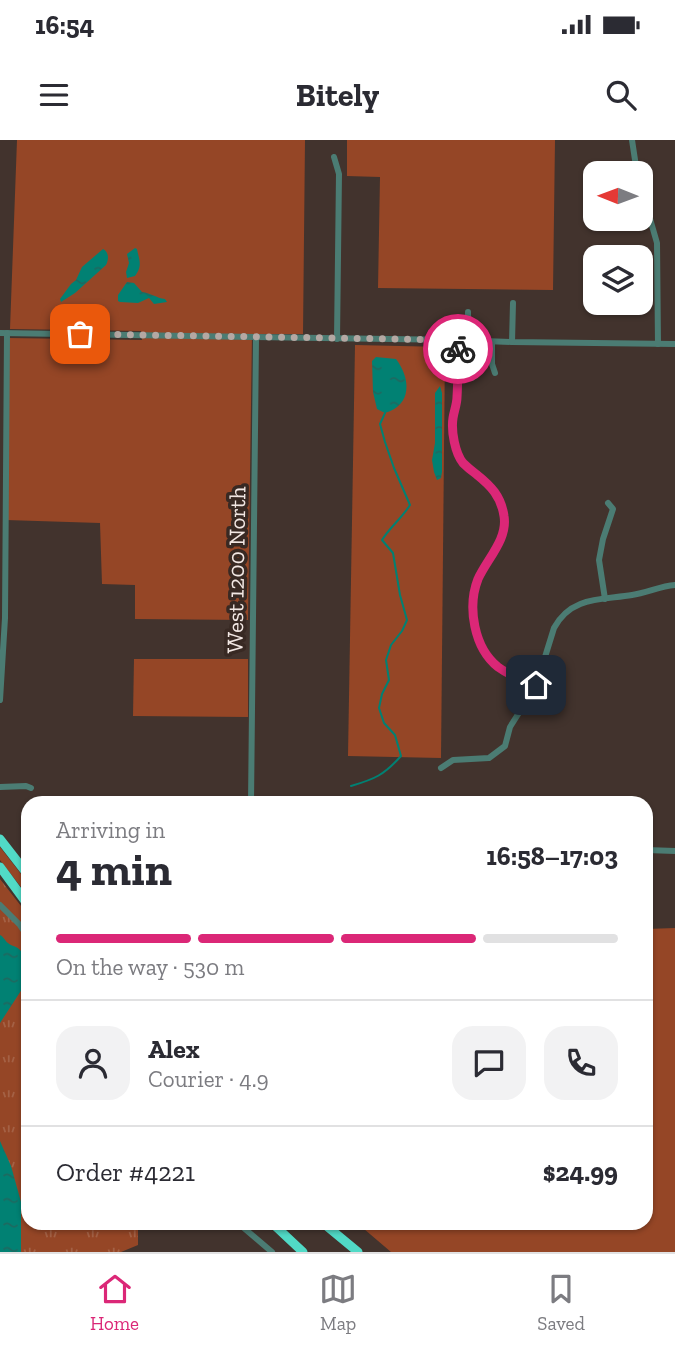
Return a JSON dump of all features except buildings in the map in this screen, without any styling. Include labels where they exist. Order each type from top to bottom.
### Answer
[{"type":"highway","points":[[0,839],[21,866]]},
{"type":"highway","points":[[0,867],[21,896]]},
{"type":"highway","points":[[279,1230],[303,1252]]},
{"type":"highway","points":[[331,1230],[358,1252]]},
{"type":"street","points":[[632,140],[635,161]]},
{"type":"street","points":[[334,158],[339,174],[337,339]]},
{"type":"street","points":[[653,229],[657,243],[658,344]]},
{"type":"street","points":[[512,342],[513,303]]},
{"type":"street","points":[[468,312],[472,378]]},
{"type":"street","points":[[0,699],[5,618],[3,333],[675,344]]},
{"type":"street","name":"West 1200 North","points":[[251,796],[256,338]]},
{"type":"street","points":[[458,340],[457,401],[452,420],[453,438],[463,463],[498,494],[505,521],[503,535],[478,579],[474,594],[475,629],[481,646],[496,665],[512,676],[536,685]]},
{"type":"street","points":[[492,342],[492,365],[495,373]]},
{"type":"street","points":[[605,599],[599,560],[613,509],[608,502]]},
{"type":"street","points":[[441,768],[453,760],[489,758],[505,746],[510,727],[536,685],[554,628],[559,620],[580,603],[635,595],[675,585]]},
{"type":"street","points":[[0,787],[31,788]]},
{"type":"street","points":[[653,850],[675,851]]},
{"type":"street","points":[[0,905],[21,926]]},
{"type":"street","points":[[246,1230],[272,1252]]},
{"type":"green space","points":[[17,140],[305,140],[303,334],[252,334],[248,620],[135,619],[135,585],[102,584],[100,523],[6,520],[9,338],[142,340],[141,331],[10,329]]},
{"type":"green space","points":[[347,140],[555,140],[553,290],[378,288],[380,177],[347,176]]},
{"type":"green space","points":[[355,345],[445,347],[441,758],[348,756]]},
{"type":"green space","points":[[134,659],[248,659],[248,717],[133,716]]},
{"type":"green space","points":[[0,847],[21,874],[21,887],[0,860]]},
{"type":"green space","points":[[0,879],[21,906],[21,1230],[138,1230],[138,1245],[121,1252],[0,1252]]},
{"type":"green space","points":[[675,928],[675,1252],[391,1252],[365,1230],[653,1230],[653,929]]},
{"type":"water","points":[[135,248],[140,266],[135,276],[127,278],[127,254]]},
{"type":"water","points":[[103,249],[108,256],[106,265],[61,302],[60,299],[76,280],[82,267]]},
{"type":"water","points":[[127,282],[134,283],[142,292],[167,302],[154,304],[149,298],[138,303],[118,301],[118,295]]},
{"type":"water","points":[[376,357],[396,359],[406,383],[404,398],[400,404],[385,413],[377,409],[373,392],[372,361]]},
{"type":"water","points":[[440,386],[442,472],[441,478],[437,480],[432,460],[435,443],[435,393]]},
{"type":"water","points":[[0,935],[21,952],[21,991],[0,1023]]},
{"type":"water","points":[[0,1141],[11,1166],[21,1202],[21,1252],[0,1252]]},
{"type":"waterway","points":[[351,786],[379,776],[401,756],[395,735],[384,723],[379,708],[389,680],[386,660],[391,645],[407,620],[393,553],[382,540],[410,505],[394,468],[380,424],[385,413]]},
{"type":"way so far","points":[[80,334],[458,340],[458,349]]},
{"type":"route","points":[[458,349],[453,438],[463,463],[498,494],[505,521],[503,535],[478,579],[474,594],[475,629],[481,646],[496,665],[512,676],[536,685]]}]
